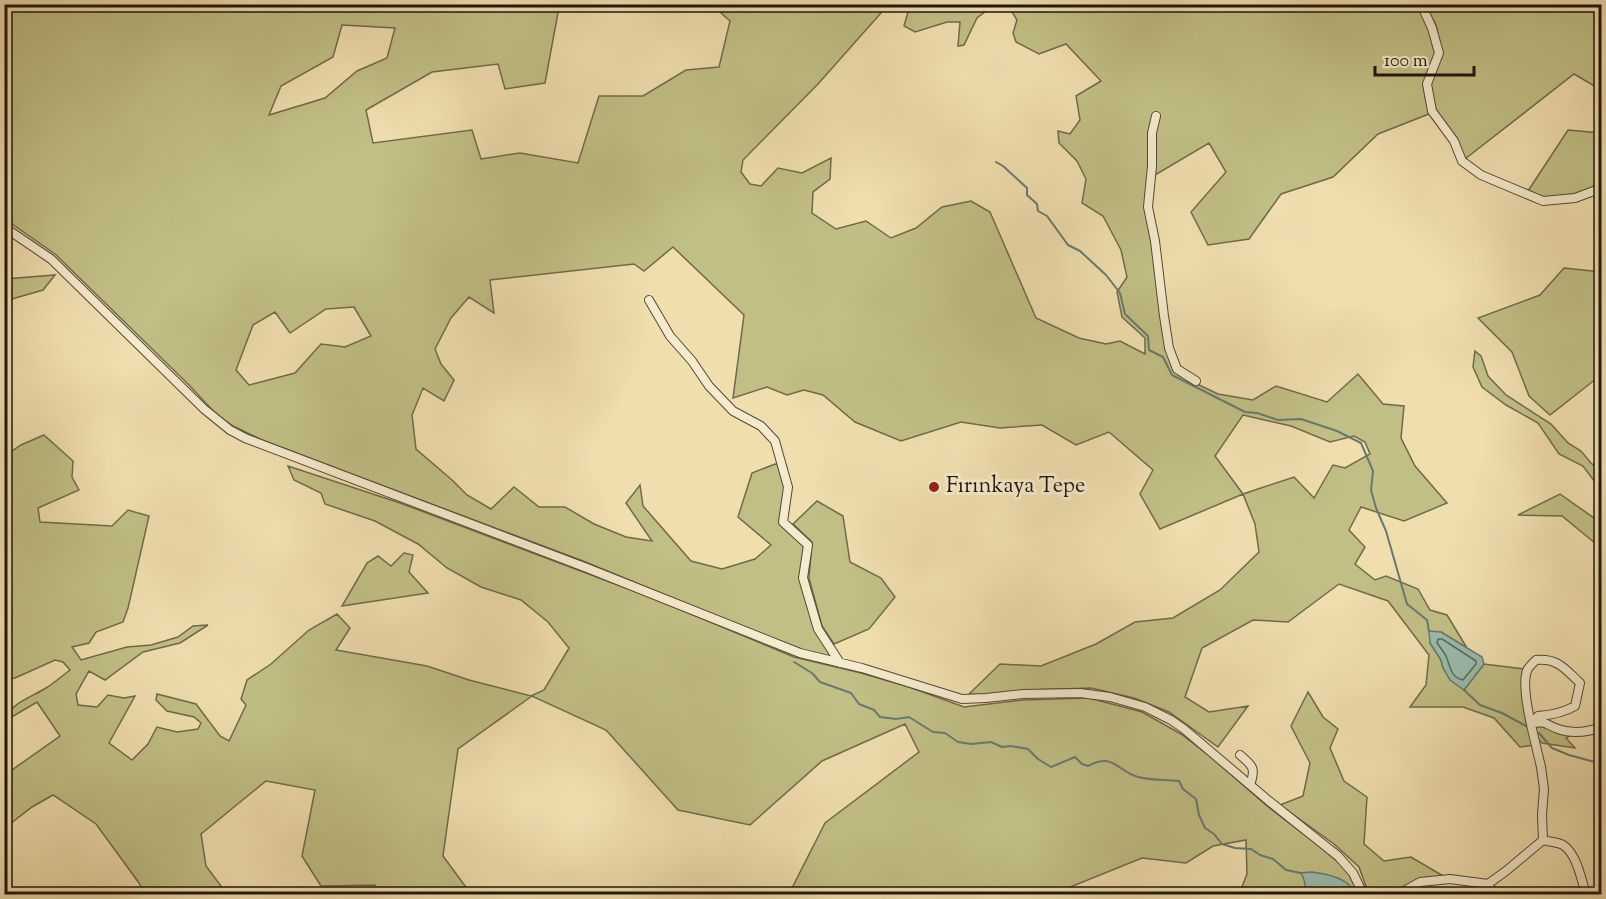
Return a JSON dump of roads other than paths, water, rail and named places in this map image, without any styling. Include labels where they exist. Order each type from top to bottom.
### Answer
[{"type":"street","points":[[1420,4],[1432,28],[1439,53],[1427,84],[1432,111],[1454,141],[1462,161],[1481,175],[1543,201],[1575,198],[1602,188]]},
{"type":"street","points":[[1156,116],[1152,133],[1148,207],[1155,241],[1164,316],[1169,348],[1177,369],[1196,381]]},
{"type":"street","points":[[4,227],[51,259],[204,409],[237,434],[812,657],[905,680],[962,699],[1023,694],[1095,694],[1129,702],[1159,714],[1210,750],[1325,844],[1347,864],[1363,894]]},
{"type":"street","points":[[649,300],[670,336],[692,361],[709,386],[733,411],[761,426],[776,441],[788,487],[783,522],[808,545],[803,578],[818,629],[840,663]]},
{"type":"street","points":[[1531,723],[1538,716],[1566,712],[1575,706],[1580,683],[1561,665],[1548,659],[1536,660],[1527,670],[1527,709],[1544,789],[1542,815],[1544,840]]},
{"type":"street","points":[[1531,723],[1544,722],[1576,733],[1602,727]]},
{"type":"street","points":[[1240,756],[1251,765],[1254,773],[1250,785]]},
{"type":"street","points":[[1399,894],[1420,882],[1450,879],[1488,884],[1544,840]]},
{"type":"street","points":[[1544,840],[1562,844],[1574,858],[1586,894]]},
{"type":"street","points":[[1488,884],[1494,894]]},
{"type":"water","points":[[1429,631],[1441,632],[1482,657],[1484,664],[1464,690],[1450,680],[1430,643]]},
{"type":"water","points":[[1312,872],[1343,881],[1348,884],[1354,894],[1305,894],[1305,883],[1301,873]]},
{"type":"waterway","points":[[996,162],[1027,188],[1027,195],[1037,204],[1038,211],[1047,216],[1068,245],[1080,251],[1106,275],[1120,293],[1125,314],[1148,336],[1149,350],[1163,357],[1172,375],[1245,412],[1257,413],[1278,420],[1301,419],[1337,431],[1361,443],[1373,471],[1371,490],[1386,531],[1407,604],[1427,620],[1429,631]]},
{"type":"waterway","points":[[794,662],[812,673],[820,682],[851,693],[859,704],[874,710],[880,717],[896,719],[909,717],[933,732],[945,733],[958,742],[971,744],[991,742],[1002,747],[1028,749],[1051,767],[1075,757],[1088,766],[1096,762],[1108,761],[1139,777],[1179,781],[1183,789],[1196,799],[1199,815],[1205,828],[1222,844],[1251,849],[1273,859],[1286,870],[1301,873]]},
{"type":"waterway","points":[[1464,690],[1480,705],[1502,713],[1528,727]]},
{"type":"waterway","points":[[1539,733],[1552,748],[1602,764]]},
{"type":"place","name":"Fırınkaya Tepe","points":[[934,487]]}]
